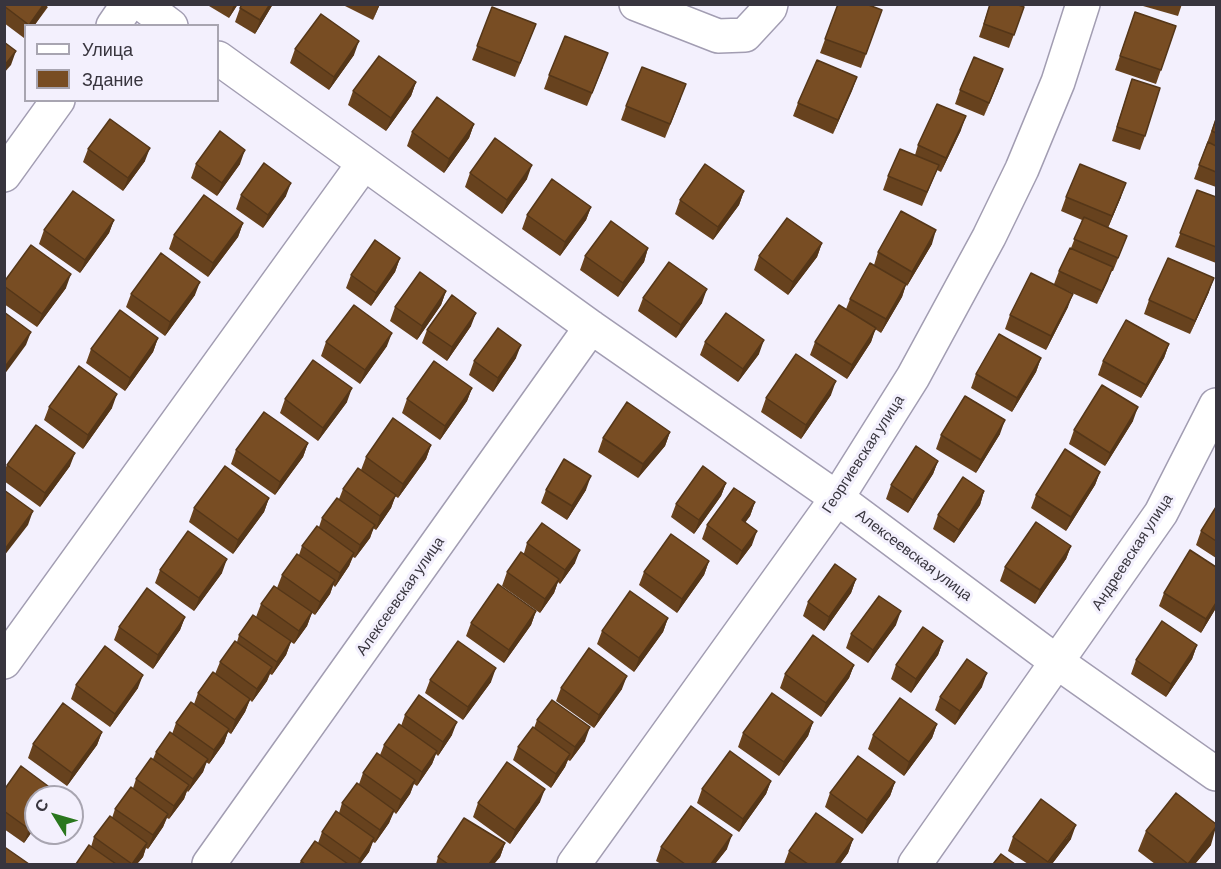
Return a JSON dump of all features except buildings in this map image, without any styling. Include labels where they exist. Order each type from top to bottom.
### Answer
[{"type":"street","points":[[113,24],[128,4]]},
{"type":"street","points":[[142,4],[168,24]]},
{"type":"street","points":[[636,4],[718,36],[745,35],[770,8],[771,4]]},
{"type":"street","name":"Георгиевская улица","points":[[574,864],[837,498],[913,377],[989,237],[1022,169],[1058,82],[1083,4]]},
{"type":"street","name":"Алексеевская улица","points":[[219,59],[591,327],[837,498],[1057,662],[1216,774]]},
{"type":"street","points":[[4,175],[57,102]]},
{"type":"street","points":[[4,662],[364,163]]},
{"type":"street","name":"Алексеевская улица","points":[[209,864],[591,327]]},
{"type":"street","name":"Андреевская улица","points":[[1057,662],[1161,513],[1216,405]]},
{"type":"street","points":[[915,864],[1057,662]]}]
